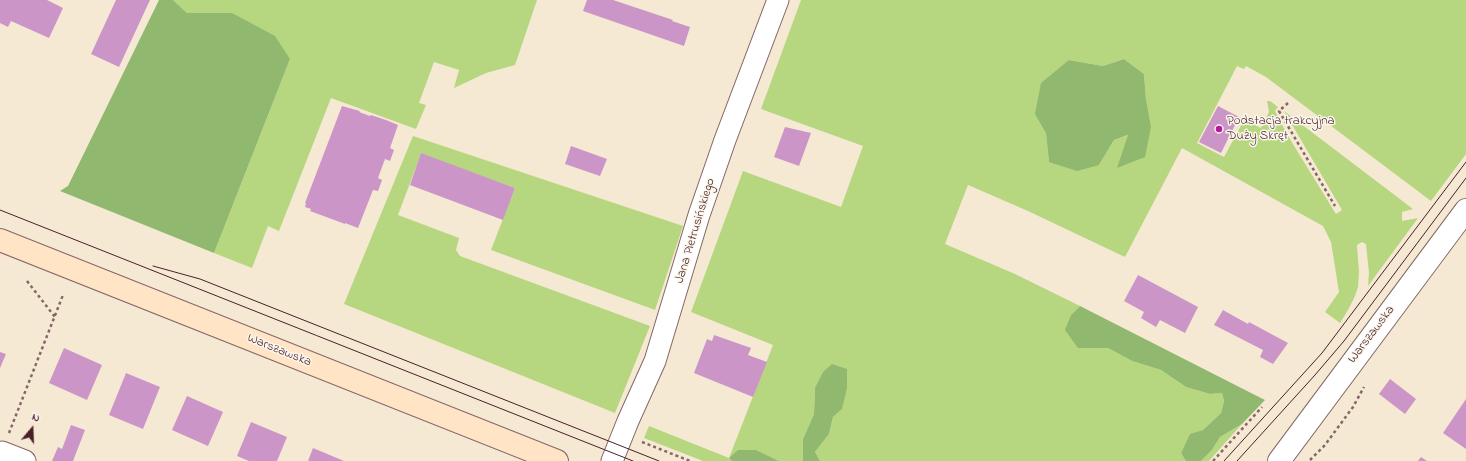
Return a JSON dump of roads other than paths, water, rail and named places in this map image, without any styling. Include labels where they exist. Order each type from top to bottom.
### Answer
[{"type":"main road","name":"Warszawska","points":[[0,240],[551,460]]},
{"type":"street","name":"Jana Pietrusińskiego","points":[[612,461],[655,361],[699,215],[778,0]]},
{"type":"street","name":"Warszawska","points":[[1279,461],[1466,210]]},
{"type":"street","points":[[2,452],[25,461]]},
{"type":"tram line","points":[[1224,461],[1322,353],[1466,162]]},
{"type":"tram line","points":[[1237,461],[1344,341],[1466,178]]},
{"type":"tram line","points":[[0,210],[633,461]]},
{"type":"tram line","points":[[153,266],[200,279],[659,461]]},
{"type":"place","name":"Podstacja trakcyjna Duży Skręt","points":[[1219,129]]}]
